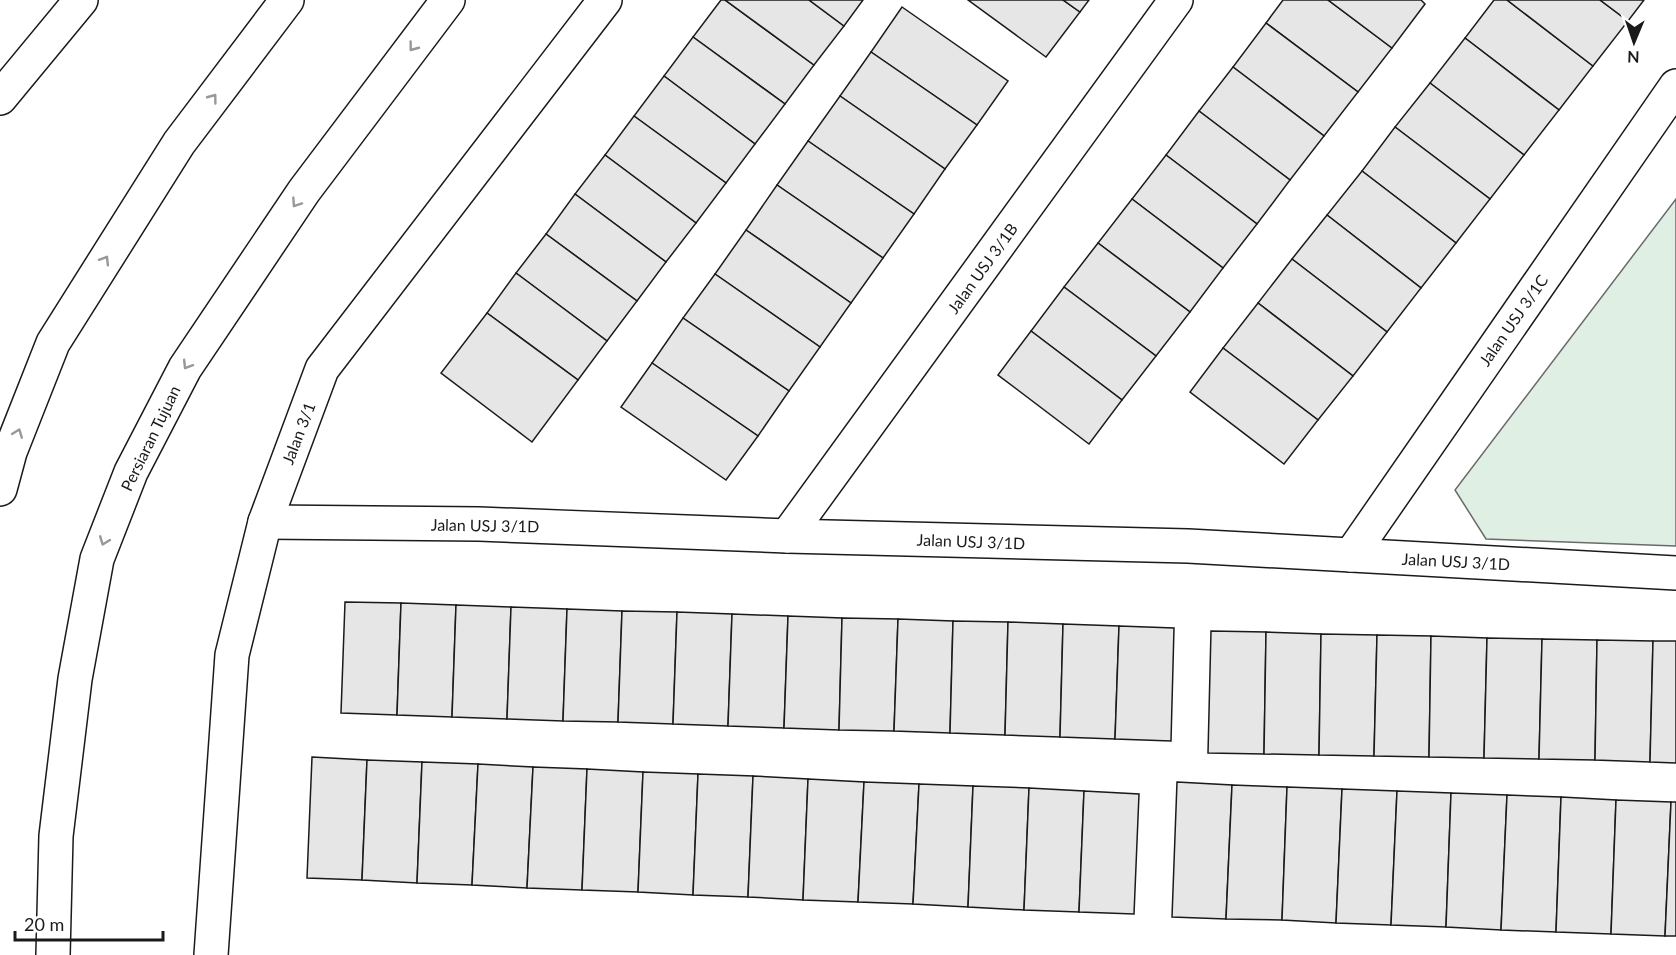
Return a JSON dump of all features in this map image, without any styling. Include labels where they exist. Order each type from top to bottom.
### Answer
[{"type":"street","points":[[0,98],[81,0]]},
{"type":"street","points":[[0,489],[10,452],[53,344],[179,143],[287,0]]},
{"type":"street","name":"Persiaran Tujuan","points":[[53,955],[56,836],[75,680],[97,559],[131,472],[185,368],[257,260],[304,191],[448,0]]},
{"type":"street","name":"Jalan 3/1","points":[[210,955],[232,655],[265,522],[322,369],[604,0]]},
{"type":"street","name":"Jalan USJ 3/1B","points":[[787,536],[1176,0]]},
{"type":"street","name":"Jalan USJ 3/1C","points":[[1351,555],[1676,86]]},
{"type":"street","name":"Jalan USJ 3/1D","points":[[265,522],[491,525],[787,536],[1188,546],[1676,573]]},
{"type":"green space","points":[[1676,199],[1676,546],[1486,539],[1455,490]]},
{"type":"building","points":[[721,0],[725,0],[814,65],[785,104],[693,37]]},
{"type":"building","points":[[725,0],[809,0],[844,26],[814,65]]},
{"type":"building","points":[[809,0],[863,0],[844,26]]},
{"type":"building","points":[[968,0],[1063,0],[1080,12],[1046,57]]},
{"type":"building","points":[[1063,0],[1089,0],[1080,12]]},
{"type":"building","points":[[1283,0],[1328,0],[1392,48],[1358,92],[1266,23]]},
{"type":"building","points":[[1328,0],[1421,0],[1425,4],[1392,48]]},
{"type":"building","points":[[1494,0],[1507,0],[1593,66],[1559,110],[1465,38]]},
{"type":"building","points":[[1507,0],[1600,0],[1628,21],[1593,66]]},
{"type":"building","points":[[1600,0],[1644,0],[1628,21]]},
{"type":"building","points":[[902,7],[1008,81],[977,125],[871,52]]},
{"type":"building","points":[[1266,23],[1358,92],[1324,136],[1233,67]]},
{"type":"building","points":[[693,37],[785,104],[755,144],[664,76]]},
{"type":"building","points":[[1465,38],[1559,110],[1524,155],[1430,83]]},
{"type":"building","points":[[871,52],[977,125],[945,169],[840,96]]},
{"type":"building","points":[[1233,67],[1324,136],[1290,180],[1199,111]]},
{"type":"building","points":[[664,76],[755,144],[726,183],[634,116]]},
{"type":"building","points":[[1430,83],[1524,155],[1490,199],[1395,127]]},
{"type":"building","points":[[840,96],[945,169],[914,214],[808,141]]},
{"type":"building","points":[[1199,111],[1290,180],[1257,224],[1166,155]]},
{"type":"building","points":[[634,116],[726,183],[696,223],[605,155]]},
{"type":"building","points":[[1395,127],[1490,199],[1456,243],[1362,171]]},
{"type":"building","points":[[808,141],[914,214],[883,258],[777,185]]},
{"type":"building","points":[[605,155],[696,223],[666,262],[575,194]]},
{"type":"building","points":[[1166,155],[1257,224],[1223,268],[1132,199]]},
{"type":"building","points":[[1362,171],[1456,243],[1421,288],[1327,215]]},
{"type":"building","points":[[777,185],[883,258],[851,303],[746,230]]},
{"type":"building","points":[[575,194],[666,262],[637,301],[546,234]]},
{"type":"building","points":[[1132,199],[1223,268],[1190,312],[1098,243]]},
{"type":"building","points":[[1327,215],[1421,288],[1387,332],[1292,259]]},
{"type":"building","points":[[746,230],[851,303],[820,347],[715,274]]},
{"type":"building","points":[[546,234],[637,301],[607,341],[516,273]]},
{"type":"building","points":[[1098,243],[1190,312],[1156,356],[1064,287]]},
{"type":"building","points":[[1292,259],[1387,332],[1353,376],[1258,303]]},
{"type":"building","points":[[516,273],[607,341],[578,380],[487,313]]},
{"type":"building","points":[[715,274],[820,347],[789,391],[683,318]]},
{"type":"building","points":[[1064,287],[1156,356],[1122,400],[1031,331]]},
{"type":"building","points":[[1258,303],[1353,376],[1318,420],[1223,348]]},
{"type":"building","points":[[487,313],[578,380],[532,442],[441,373]]},
{"type":"building","points":[[683,318],[789,391],[758,436],[652,363]]},
{"type":"building","points":[[1031,331],[1122,400],[1089,444],[998,375]]},
{"type":"building","points":[[1223,348],[1318,420],[1284,464],[1190,392]]},
{"type":"building","points":[[652,363],[758,436],[726,480],[621,407]]},
{"type":"building","points":[[345,602],[401,603],[397,715],[341,713]]},
{"type":"building","points":[[401,603],[456,605],[452,717],[397,715]]},
{"type":"building","points":[[456,605],[511,607],[507,719],[452,717]]},
{"type":"building","points":[[511,607],[567,609],[563,721],[507,719]]},
{"type":"building","points":[[567,609],[622,611],[618,722],[563,721]]},
{"type":"building","points":[[622,611],[677,612],[673,724],[618,722]]},
{"type":"building","points":[[677,612],[732,614],[728,726],[673,724]]},
{"type":"building","points":[[732,614],[788,616],[784,728],[728,726]]},
{"type":"building","points":[[788,616],[842,618],[839,730],[784,728]]},
{"type":"building","points":[[842,618],[898,619],[894,731],[839,730]]},
{"type":"building","points":[[898,619],[953,621],[950,733],[894,731]]},
{"type":"building","points":[[953,621],[1008,622],[1005,735],[950,733]]},
{"type":"building","points":[[1008,622],[1063,624],[1060,737],[1005,735]]},
{"type":"building","points":[[1063,624],[1119,626],[1115,739],[1060,737]]},
{"type":"building","points":[[1119,626],[1174,628],[1171,741],[1115,739]]},
{"type":"building","points":[[1211,631],[1266,632],[1264,754],[1208,753]]},
{"type":"building","points":[[1266,632],[1321,634],[1319,755],[1264,754]]},
{"type":"building","points":[[1321,634],[1377,635],[1374,756],[1319,755]]},
{"type":"building","points":[[1377,635],[1431,636],[1429,757],[1374,756]]},
{"type":"building","points":[[1431,636],[1487,638],[1484,758],[1429,757]]},
{"type":"building","points":[[1487,638],[1542,639],[1539,759],[1484,758]]},
{"type":"building","points":[[1542,639],[1597,640],[1595,760],[1539,759]]},
{"type":"building","points":[[1597,640],[1653,641],[1650,762],[1595,760]]},
{"type":"building","points":[[1653,641],[1676,641],[1676,763],[1650,762]]},
{"type":"building","points":[[312,757],[367,760],[362,880],[307,878]]},
{"type":"building","points":[[367,760],[422,762],[417,883],[362,880]]},
{"type":"building","points":[[422,762],[478,764],[472,885],[417,883]]},
{"type":"building","points":[[478,764],[533,767],[527,888],[472,885]]},
{"type":"building","points":[[533,767],[587,769],[582,890],[527,888]]},
{"type":"building","points":[[587,769],[643,772],[638,892],[582,890]]},
{"type":"building","points":[[643,772],[698,774],[693,895],[638,892]]},
{"type":"building","points":[[698,774],[753,776],[748,897],[693,895]]},
{"type":"building","points":[[753,776],[808,779],[803,900],[748,897]]},
{"type":"building","points":[[808,779],[864,782],[858,902],[803,900]]},
{"type":"building","points":[[864,782],[919,784],[913,904],[858,902]]},
{"type":"building","points":[[1177,782],[1232,785],[1226,919],[1172,917]]},
{"type":"building","points":[[919,784],[973,786],[968,907],[913,904]]},
{"type":"building","points":[[1232,785],[1287,787],[1282,920],[1226,919]]},
{"type":"building","points":[[973,786],[1029,788],[1024,910],[968,907]]},
{"type":"building","points":[[1287,787],[1342,789],[1336,923],[1282,920]]},
{"type":"building","points":[[1029,788],[1084,791],[1079,912],[1024,910]]},
{"type":"building","points":[[1342,789],[1397,791],[1391,925],[1336,923]]},
{"type":"building","points":[[1084,791],[1139,794],[1134,914],[1079,912]]},
{"type":"building","points":[[1397,791],[1451,793],[1446,927],[1391,925]]},
{"type":"building","points":[[1451,793],[1507,795],[1501,930],[1446,927]]},
{"type":"building","points":[[1507,795],[1561,797],[1556,932],[1501,930]]},
{"type":"building","points":[[1561,797],[1616,800],[1611,934],[1556,932]]},
{"type":"building","points":[[1616,800],[1671,802],[1665,936],[1611,934]]},
{"type":"building","points":[[1671,802],[1676,802],[1676,936],[1665,936]]}]
